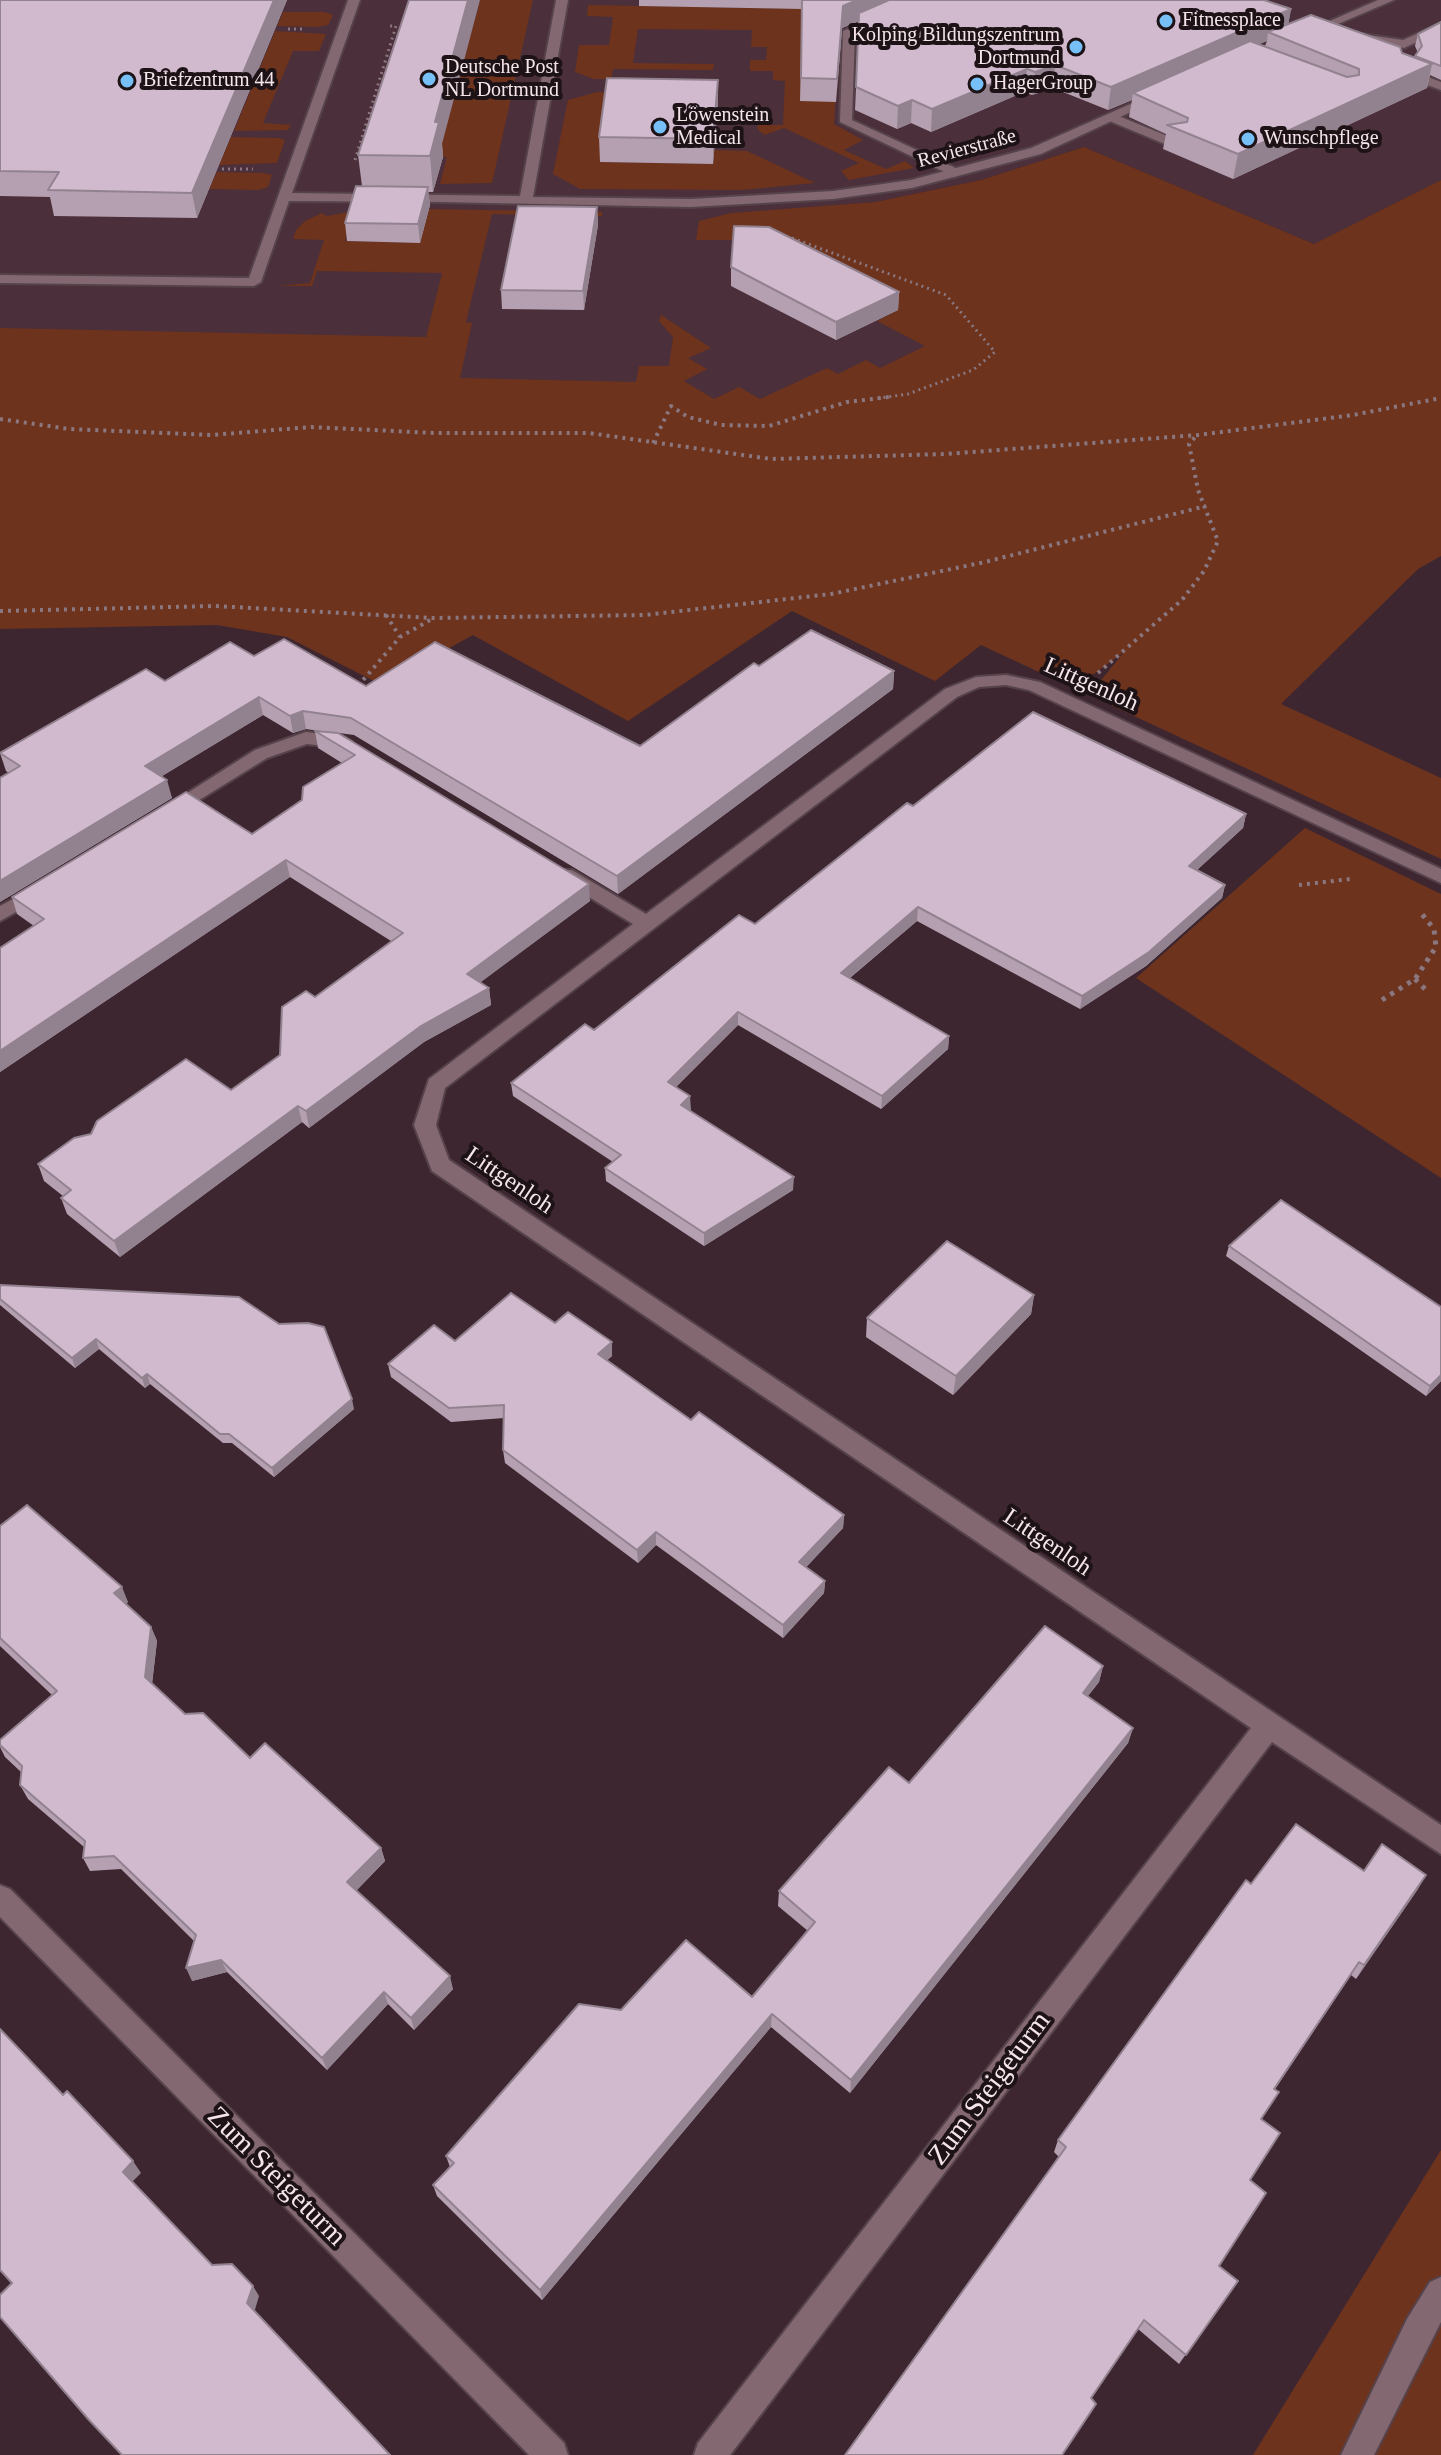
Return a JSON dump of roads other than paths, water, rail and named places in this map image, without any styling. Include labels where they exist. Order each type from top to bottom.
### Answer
[{"type":"street","points":[[0,279],[254,282],[354,0]]},
{"type":"street","points":[[526,200],[562,0]]},
{"type":"street","points":[[928,0],[849,31],[846,122],[955,173]]},
{"type":"street","points":[[1286,41],[1381,1]]},
{"type":"street","points":[[1323,28],[1404,44],[1441,27]]},
{"type":"street","points":[[1404,44],[1411,56],[1401,71],[1441,86]]},
{"type":"street","name":"Revierstraße","points":[[285,197],[709,202],[833,195],[955,173],[1036,151],[1165,93]]},
{"type":"street","points":[[1111,117],[1176,144]]},
{"type":"street","name":"Littgenloh","points":[[1441,877],[1065,700],[1006,680],[976,682],[951,693],[436,1084],[425,1125],[440,1165],[1441,1841]]},
{"type":"street","points":[[156,818],[261,754],[306,738],[346,742],[359,750]]},
{"type":"street","points":[[550,866],[646,923]]},
{"type":"street","points":[[0,915],[52,883]]},
{"type":"street","name":"Zum Steigeturm","points":[[710,2455],[1270,1724]]},
{"type":"street","name":"Zum Steigeturm","points":[[0,1898],[552,2455]]},
{"type":"street","points":[[1357,2455],[1418,2330],[1441,2293]]},
{"type":"place","name":"Fitnessplace","points":[[1166,21]]},
{"type":"place","name":"Kolping Bildungszentrum Dortmund","points":[[1076,47]]},
{"type":"place","name":"Deutsche Post NL Dortmund","points":[[429,79]]},
{"type":"place","name":"Briefzentrum 44","points":[[127,81]]},
{"type":"place","name":"HagerGroup","points":[[977,84]]},
{"type":"place","name":"Löwenstein Medical","points":[[660,127]]},
{"type":"place","name":"Wunschpflege","points":[[1248,139]]}]
